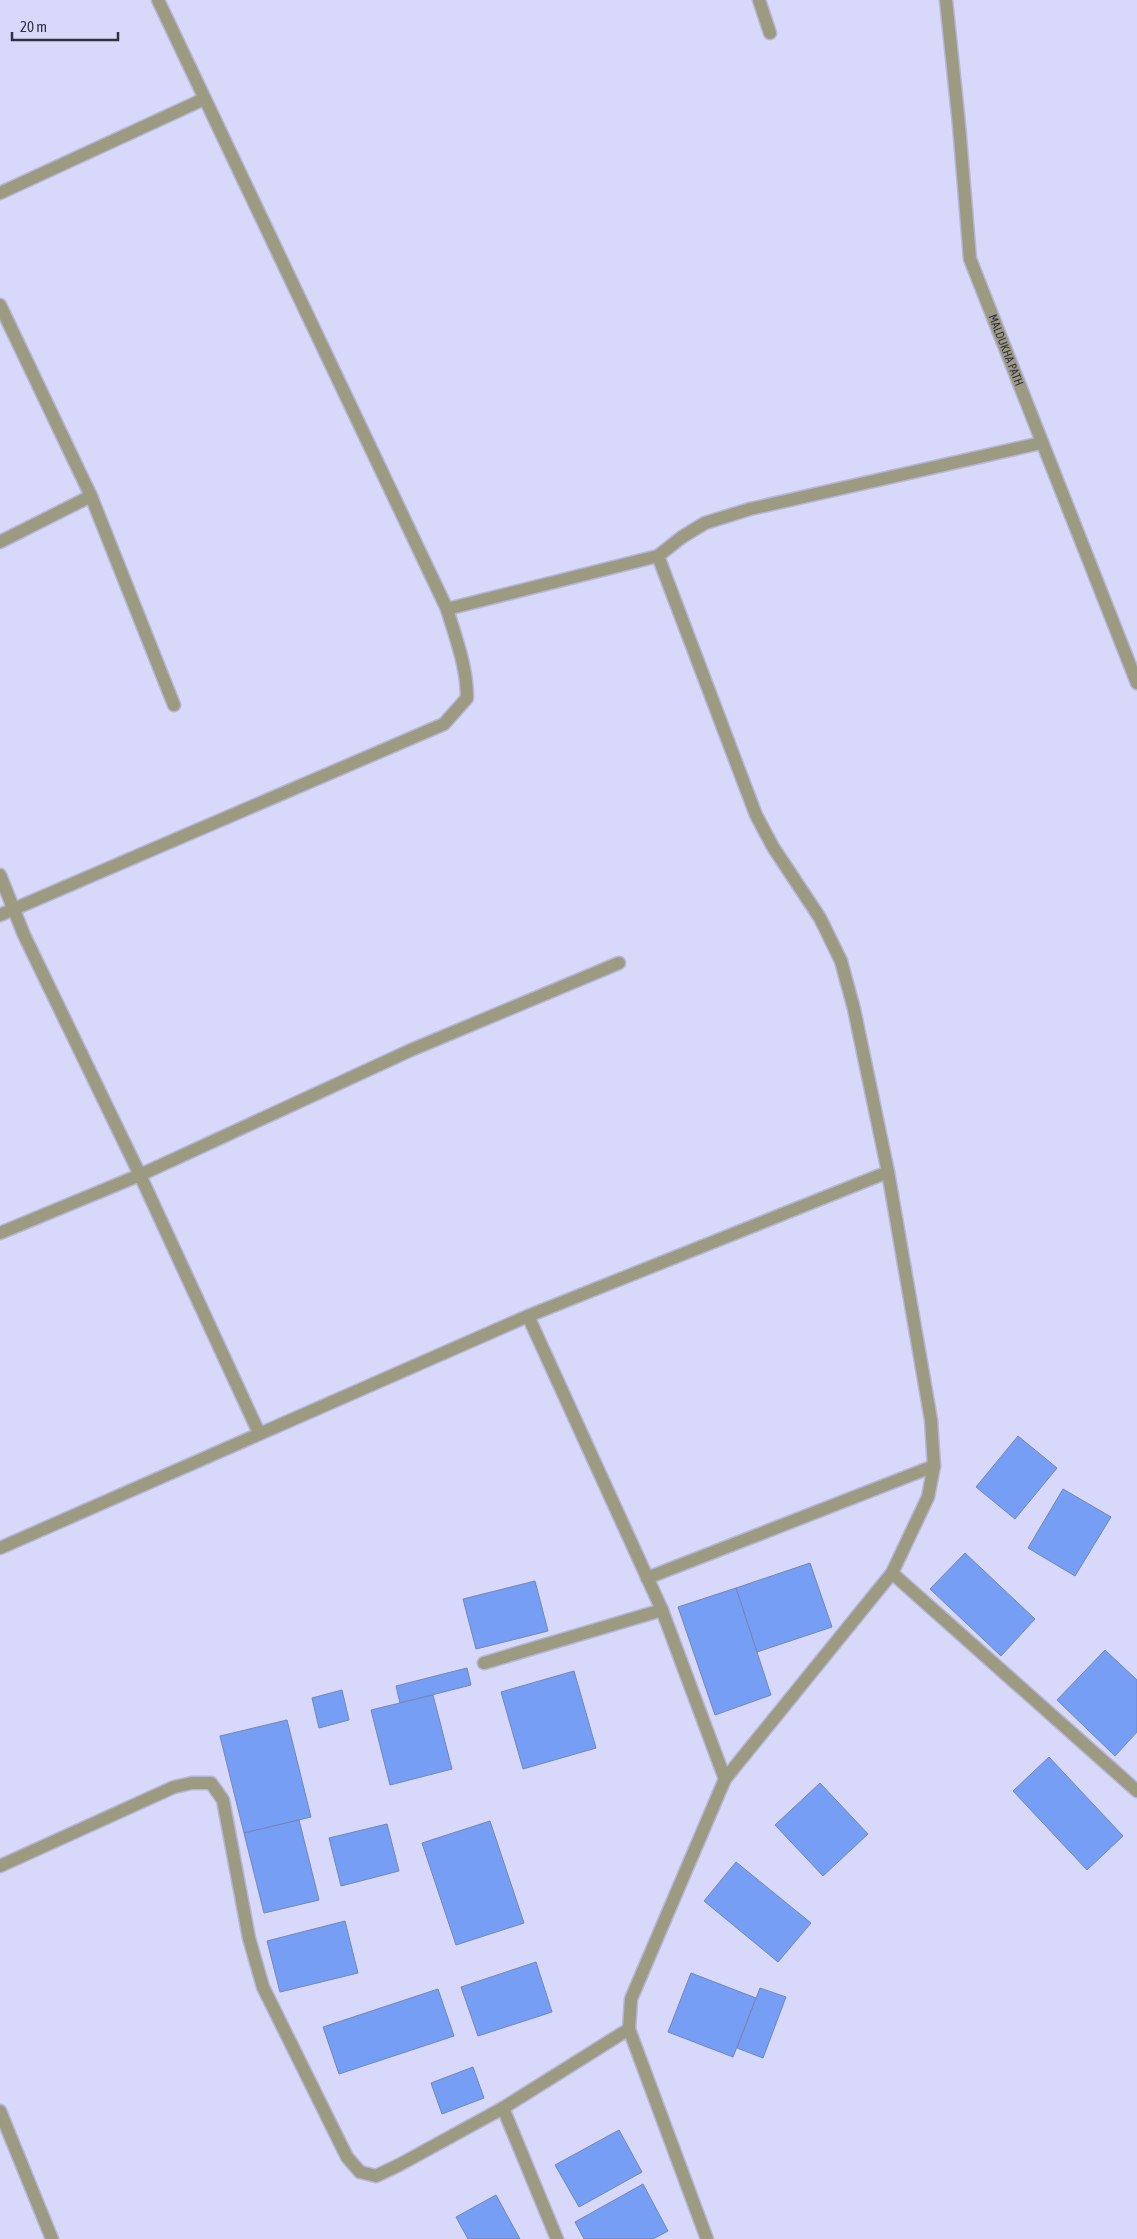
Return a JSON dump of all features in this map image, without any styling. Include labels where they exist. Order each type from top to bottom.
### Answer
[{"type":"street","points":[[0,915],[444,724],[467,698],[467,680],[462,658],[446,609],[158,0]]},
{"type":"street","points":[[759,0],[770,33]]},
{"type":"street","name":"MALDUKHA PATH","points":[[946,0],[970,259],[1137,683]]},
{"type":"street","points":[[0,193],[204,99]]},
{"type":"street","points":[[0,305],[91,496],[174,705]]},
{"type":"street","points":[[446,609],[658,556],[682,537],[705,523],[750,509],[1041,443]]},
{"type":"street","points":[[0,542],[91,496]]},
{"type":"street","points":[[658,556],[756,815],[773,847],[820,918],[841,962],[854,1009],[888,1172],[931,1420],[934,1466],[928,1497],[892,1573],[725,1779],[631,1999],[629,2029],[707,2239]]},
{"type":"street","points":[[0,875],[24,935],[140,1175],[260,1432]]},
{"type":"street","points":[[0,1233],[140,1175],[411,1050],[619,963]]},
{"type":"street","points":[[0,1548],[260,1432],[528,1316],[888,1172]]},
{"type":"street","points":[[528,1316],[662,1610],[725,1779]]},
{"type":"street","points":[[647,1578],[934,1466]]},
{"type":"street","points":[[892,1573],[1137,1791]]},
{"type":"street","points":[[484,1663],[662,1610]]},
{"type":"street","points":[[0,1866],[174,1787],[192,1783],[211,1784],[222,1800],[249,1938],[262,1987],[347,2157],[360,2172],[376,2176],[400,2166],[502,2108],[629,2029]]},
{"type":"street","points":[[502,2108],[557,2239]]},
{"type":"street","points":[[0,2111],[52,2239]]},
{"type":"building","points":[[1018,1436],[1057,1468],[1015,1519],[976,1487]]},
{"type":"building","points":[[1063,1489],[1111,1517],[1075,1576],[1028,1548]]},
{"type":"building","points":[[965,1553],[1035,1619],[1001,1656],[930,1589]]},
{"type":"building","points":[[810,1563],[832,1627],[757,1652],[736,1588]]},
{"type":"building","points":[[535,1581],[548,1631],[476,1649],[463,1599]]},
{"type":"building","points":[[736,1588],[771,1695],[715,1715],[678,1607]]},
{"type":"building","points":[[1105,1650],[1137,1680],[1137,1732],[1115,1756],[1057,1700]]},
{"type":"building","points":[[467,1668],[471,1685],[400,1703],[396,1686]]},
{"type":"building","points":[[574,1671],[596,1748],[523,1769],[501,1692]]},
{"type":"building","points":[[342,1690],[349,1720],[319,1728],[312,1698]]},
{"type":"building","points":[[433,1695],[452,1769],[390,1785],[371,1710]]},
{"type":"building","points":[[287,1720],[311,1817],[244,1833],[220,1736]]},
{"type":"building","points":[[1049,1757],[1123,1836],[1087,1870],[1013,1791]]},
{"type":"building","points":[[820,1783],[868,1834],[823,1876],[775,1825]]},
{"type":"building","points":[[299,1820],[319,1900],[264,1913],[244,1833]]},
{"type":"building","points":[[490,1821],[524,1923],[456,1945],[422,1843]]},
{"type":"building","points":[[387,1824],[399,1871],[341,1886],[329,1838]]},
{"type":"building","points":[[736,1862],[811,1923],[778,1962],[704,1901]]},
{"type":"building","points":[[345,1921],[358,1973],[280,1992],[267,1941]]},
{"type":"building","points":[[536,1962],[552,2012],[478,2036],[461,1987]]},
{"type":"building","points":[[691,1973],[756,1998],[733,2057],[668,2032]]},
{"type":"building","points":[[760,1988],[786,1997],[763,2058],[737,2048]]},
{"type":"building","points":[[438,1989],[454,2036],[339,2074],[323,2027]]},
{"type":"building","points":[[473,2067],[484,2098],[442,2114],[431,2083]]},
{"type":"building","points":[[619,2130],[642,2172],[579,2207],[555,2165]]},
{"type":"building","points":[[643,2184],[668,2231],[653,2239],[584,2239],[575,2222]]},
{"type":"building","points":[[496,2195],[520,2239],[468,2239],[456,2217]]}]
